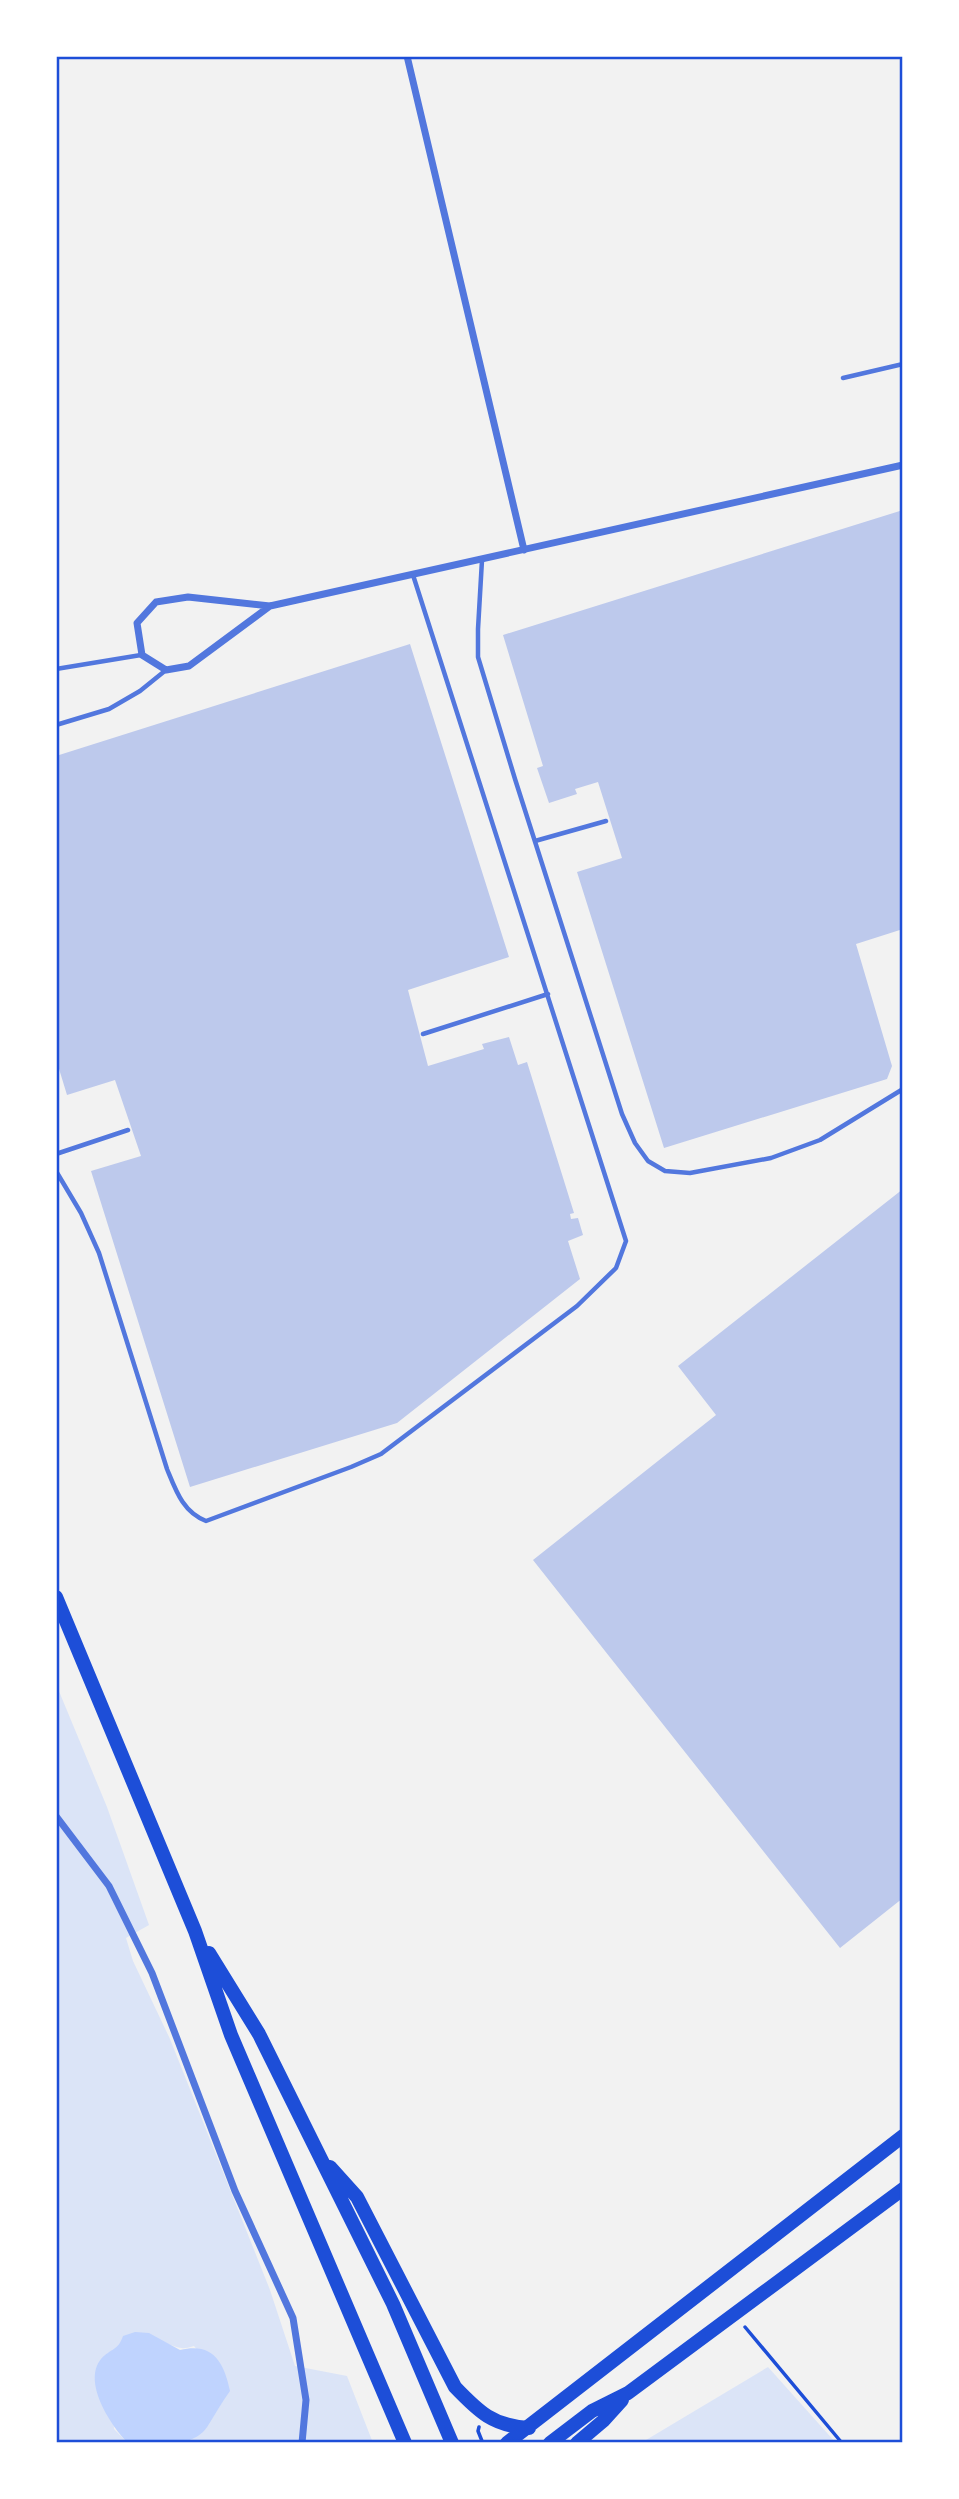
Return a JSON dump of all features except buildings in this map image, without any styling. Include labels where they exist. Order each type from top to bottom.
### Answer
[{"type":"main road","points":[[56,1597],[195,1931],[231,2035],[405,2443]]},
{"type":"main road","points":[[195,1931],[258,2034],[318,2153],[393,2304],[452,2443]]},
{"type":"main road","points":[[507,2443],[903,2136]]},
{"type":"main road","points":[[318,2153],[357,2197],[455,2387],[477,2410],[496,2421],[509,2427],[528,2428]]},
{"type":"main road","points":[[550,2443],[592,2411],[628,2393],[903,2189]]},
{"type":"main road","points":[[578,2443],[603,2421],[628,2393]]},
{"type":"street","points":[[407,56],[524,550]]},
{"type":"street","points":[[270,606],[188,666],[166,670],[142,655],[137,623],[156,602],[188,597],[270,606],[903,465]]},
{"type":"street","points":[[56,1815],[109,1886],[152,1973],[235,2191],[293,2318],[306,2400],[302,2443]]},
{"type":"lane","points":[[843,378],[903,365]]},
{"type":"lane","points":[[482,559],[478,657],[622,1114],[635,1143],[648,1161],[665,1171],[690,1173],[771,1158],[820,1140],[898,1095],[903,1089]]},
{"type":"lane","points":[[56,1171],[81,1213],[99,1253],[167,1469],[181,1501],[193,1516],[206,1521],[381,1454],[577,1306],[616,1268],[626,1241],[412,574]]},
{"type":"lane","points":[[56,669],[142,655]]},
{"type":"lane","points":[[56,725],[109,709],[140,691],[166,670]]},
{"type":"lane","points":[[535,841],[606,821]]},
{"type":"lane","points":[[423,1034],[548,994]]},
{"type":"lane","points":[[56,1154],[128,1130]]},
{"type":"path","points":[[734,2315],[842,2443]]},
{"type":"path","points":[[471,2433],[478,2431]]},
{"type":"shaded area","points":[[56,1684],[107,1807],[149,1925],[126,1938],[133,1961],[170,2039],[270,2290],[295,2366],[347,2376],[373,2443],[186,2443],[206,2426],[229,2391],[194,2346],[181,2348],[168,2344],[145,2343],[107,2354],[114,2429],[128,2443],[56,2443]]},
{"type":"shaded area","points":[[768,2367],[836,2443],[641,2443]]},
{"type":"water","points":[[135,2332],[149,2333],[180,2350],[201,2349],[209,2352],[220,2363],[230,2391],[209,2424],[194,2438],[173,2444],[128,2443],[107,2415],[97,2391],[96,2369],[101,2359],[116,2347],[123,2336]]}]
